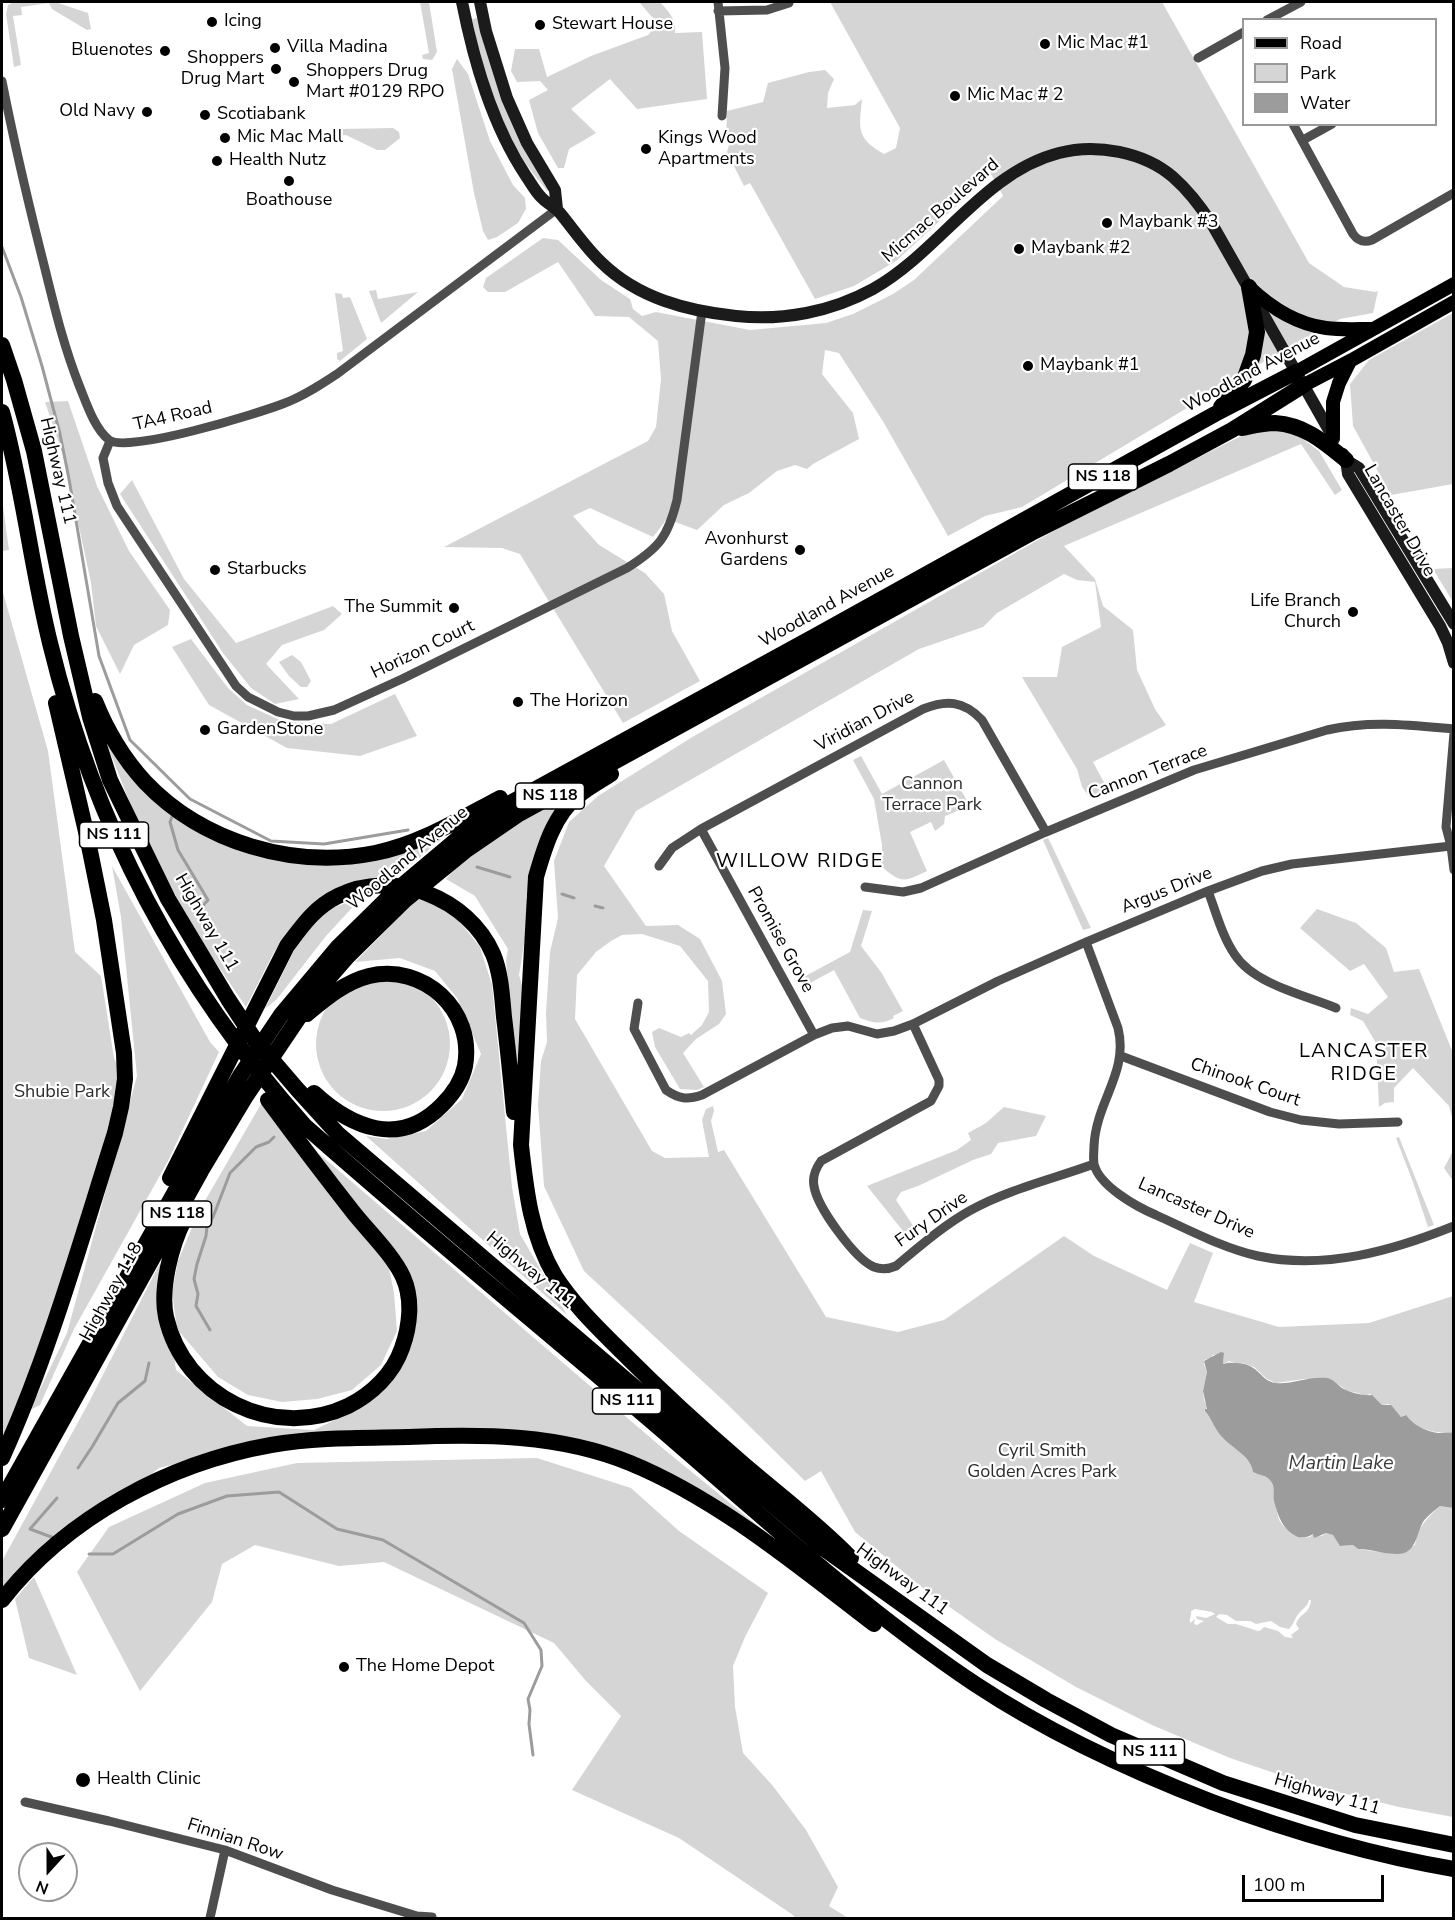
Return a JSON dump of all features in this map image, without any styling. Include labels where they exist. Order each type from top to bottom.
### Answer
[{"type":"highway","points":[[1215,414],[1244,380],[1253,355],[1257,332],[1249,287]]},
{"type":"highway","name":"Highway 111","points":[[2,345],[34,451],[71,636],[90,717],[110,780],[168,899],[228,999],[255,1040],[300,1087],[337,1133],[823,1548],[1007,1677],[1111,1735],[1233,1786],[1355,1825],[1454,1845]]},
{"type":"highway","name":"Woodland Avenue","points":[[275,1039],[303,987],[361,923],[456,840],[512,802],[1215,414],[1300,379]]},
{"type":"highway","name":"Woodland Avenue","points":[[275,1039],[294,1025],[321,987],[405,900],[484,837],[519,814],[1035,531],[1232,430],[1300,379]]},
{"type":"highway","name":"NS 111","points":[[2,412],[18,477],[50,643],[80,744],[112,829],[149,908],[215,1018],[284,1112]]},
{"type":"highway","points":[[1232,430],[1274,423],[1288,425],[1315,435],[1346,460]]},
{"type":"highway","points":[[71,636],[107,730],[145,782],[172,806],[205,827],[237,842],[273,853],[327,858],[356,856],[394,848],[444,827],[554,769],[603,752]]},
{"type":"highway","points":[[2,1458],[50,1339],[115,1133],[125,1079],[124,1053],[104,920],[54,694],[50,643]]},
{"type":"highway","points":[[823,648],[719,713],[616,771],[578,796],[559,819],[543,852],[536,878],[522,1145],[531,1220],[556,1276],[575,1302],[606,1336],[670,1398],[740,1462],[832,1538],[879,1586]]},
{"type":"highway","points":[[130,1271],[149,1218],[287,946],[303,923],[320,906],[352,890],[381,884],[432,895],[453,906],[476,926],[493,954],[500,980],[514,1113],[522,1145]]},
{"type":"highway","points":[[294,1025],[321,1003],[353,982],[367,976],[395,973],[412,977],[438,992],[456,1015],[463,1030],[465,1065],[459,1083],[437,1110],[426,1119],[410,1125],[392,1129],[373,1128],[351,1120],[300,1087]]},
{"type":"highway","name":"Highway 118","points":[[2,1529],[201,1171],[246,1096],[275,1039]]},
{"type":"highway","name":"Highway 118","points":[[2,1500],[240,1076],[275,1039]]},
{"type":"highway","points":[[246,1096],[178,1232],[164,1287],[166,1316],[176,1345],[192,1372],[215,1393],[246,1410],[275,1417],[309,1417],[337,1411],[362,1399],[384,1380],[399,1357],[408,1330],[409,1303],[403,1277],[386,1252],[352,1212],[284,1112]]},
{"type":"highway","name":"Highway 111","points":[[284,1112],[305,1126],[831,1574],[920,1645],[975,1684],[1035,1721],[1096,1753],[1158,1781],[1253,1817],[1316,1837],[1381,1854],[1454,1869]]},
{"type":"highway","points":[[2,1543],[86,1391],[111,1333]]},
{"type":"highway","points":[[2,1600],[42,1557],[81,1525],[127,1496],[175,1473],[221,1456],[308,1440],[464,1434],[500,1435],[541,1439],[581,1448],[627,1462],[670,1481],[706,1501],[914,1653],[975,1684]]},
{"type":"main road","name":"Woodland Avenue","points":[[1300,379],[1374,329],[1454,284]]},
{"type":"main road","points":[[1249,287],[1261,298],[1296,320],[1324,328],[1374,329]]},
{"type":"main road","name":"Woodland Avenue","points":[[1300,379],[1350,362],[1454,302]]},
{"type":"main road","points":[[1333,436],[1333,402],[1339,383],[1350,362]]},
{"type":"street","name":"Micmac Boulevard","points":[[462,2],[480,73],[505,138],[520,167],[541,197],[557,210],[588,249],[614,274],[657,299],[702,311],[752,318],[810,312],[856,298],[897,274],[1013,172],[1058,153],[1087,149],[1108,150],[1148,162],[1172,176],[1193,197],[1205,212],[1300,379]]},
{"type":"street","name":"Micmac Boulevard","points":[[480,2],[488,41],[507,98],[527,143],[555,190],[557,210]]},
{"type":"street","points":[[1271,18],[1301,2]]},
{"type":"street","points":[[722,116],[725,68],[718,6],[767,10],[789,3]]},
{"type":"street","points":[[1198,58],[1242,36]]},
{"type":"street","name":"TA4 Road","points":[[2,81],[58,325],[84,398],[95,421],[110,441],[124,444],[170,436],[251,415],[296,399],[337,374],[557,210]]},
{"type":"street","points":[[1294,126],[1353,234],[1360,240],[1366,242],[1372,240],[1454,193]]},
{"type":"street","points":[[1303,140],[1328,126]]},
{"type":"street","name":"Horizon Court","points":[[110,441],[103,458],[108,483],[117,506],[236,686],[248,697],[279,712],[294,716],[319,714],[370,694],[627,568],[659,545],[673,517],[677,500],[702,311]]},
{"type":"street","name":"Lancaster Drive","points":[[1300,379],[1346,460],[1348,474],[1440,627],[1454,663]]},
{"type":"street","name":"Lancaster Drive","points":[[1346,460],[1359,468],[1454,624]]},
{"type":"street","name":"Viridian Drive","points":[[659,866],[672,848],[701,829],[923,709],[939,703],[960,705],[982,720],[1046,832]]},
{"type":"street","name":"Cannon Terrace","points":[[865,887],[903,892],[921,888],[1046,832],[1194,770],[1327,730],[1369,723],[1454,731]]},
{"type":"street","points":[[1454,731],[1450,803],[1446,827],[1452,843],[1454,870]]},
{"type":"street","name":"Promise Grove","points":[[701,829],[814,1035]]},
{"type":"street","name":"Argus Drive","points":[[638,1003],[634,1029],[666,1090],[683,1099],[702,1095],[814,1035],[832,1028],[848,1026],[885,1034],[913,1024],[998,981],[1086,942],[1262,871],[1292,864],[1452,843]]},
{"type":"street","points":[[1208,891],[1228,943],[1236,957],[1246,967],[1265,981],[1336,1008]]},
{"type":"street","points":[[1086,942],[1122,1042],[1117,1071],[1097,1122],[1094,1164]]},
{"type":"street","name":"Fury Drive","points":[[913,1024],[939,1080],[939,1086],[931,1101],[821,1161],[813,1181],[816,1197],[836,1229],[864,1261],[873,1267],[889,1269],[970,1210],[1094,1164]]},
{"type":"street","name":"Chinook Court","points":[[1121,1056],[1270,1112],[1301,1120],[1339,1124],[1398,1122]]},
{"type":"street","name":"Lancaster Drive","points":[[1094,1164],[1114,1190],[1133,1204],[1226,1246],[1257,1256],[1320,1261],[1344,1258],[1385,1250],[1454,1226]]},
{"type":"street","name":"Finnian Row","points":[[25,1802],[225,1850],[332,1890],[417,1916],[432,1918]]},
{"type":"street","points":[[210,1918],[225,1850]]},
{"type":"green space","points":[[14,2],[55,2],[88,13],[91,29],[87,30],[52,9],[49,3],[21,7],[22,15],[13,16],[21,65],[14,67],[6,14],[8,5]]},
{"type":"green space","points":[[420,2],[429,2],[437,52],[432,60],[423,59],[422,55],[429,53]]},
{"type":"green space","points":[[639,2],[660,2],[673,20],[675,33],[702,32],[707,99],[637,109],[610,79],[571,109],[596,133],[569,149],[564,168],[558,168],[538,133],[529,100],[548,90],[540,81],[517,82],[511,71],[515,49],[539,49],[547,77],[591,56],[648,35],[658,24]]},
{"type":"green space","points":[[830,2],[1162,2],[1309,263],[1344,287],[1378,291],[1373,313],[1340,319],[1217,388],[1022,507],[985,516],[948,536],[884,423],[839,353],[825,350],[822,374],[853,413],[859,439],[807,469],[795,465],[777,471],[749,493],[724,505],[697,530],[667,519],[653,537],[590,508],[573,516],[599,545],[645,573],[664,594],[672,631],[700,681],[623,723],[520,554],[502,548],[444,547],[648,441],[656,427],[661,379],[658,341],[629,317],[595,316],[558,262],[505,292],[488,292],[483,287],[486,278],[543,238],[558,240],[601,280],[630,299],[633,309],[642,316],[656,312],[750,330],[826,323],[853,314],[893,294],[914,280],[1003,196],[991,174],[896,261],[854,286],[815,299],[750,183],[744,186],[727,152],[729,145],[726,139],[727,111],[763,102],[768,83],[825,70],[834,79],[828,93],[827,108],[855,105],[862,99],[860,125],[861,132],[868,143],[884,154],[896,148],[900,128]]},
{"type":"green space","points":[[477,18],[500,94],[549,189],[547,191],[515,146],[499,111],[476,37],[472,19]]},
{"type":"green space","points":[[457,59],[468,74],[490,141],[513,185],[525,198],[526,209],[518,223],[497,237],[488,240],[483,231],[474,193],[452,69]]},
{"type":"green space","points":[[393,128],[399,132],[400,138],[385,150],[377,150],[346,135],[332,137],[341,129]]},
{"type":"green space","points":[[376,290],[378,299],[418,292],[381,323],[369,291]]},
{"type":"green space","points":[[335,293],[342,294],[343,298],[350,297],[367,339],[340,361],[337,359],[337,353],[343,351]]},
{"type":"green space","points":[[1453,313],[1453,484],[1391,495],[1353,426],[1350,384],[1369,360]]},
{"type":"green space","points":[[68,401],[97,486],[129,551],[170,610],[168,625],[134,645],[120,674],[96,626],[91,583],[65,461],[45,402]]},
{"type":"green space","name":"Cyril Smith Golden Acres Park","points":[[1288,428],[1319,451],[1342,490],[1335,495],[1301,444],[1064,546],[1095,579],[1103,606],[1133,630],[1137,670],[1155,709],[1166,725],[1093,762],[1107,788],[1090,798],[1082,787],[1077,769],[1022,677],[1057,677],[1062,647],[1101,627],[1095,582],[1077,580],[1064,574],[997,613],[983,627],[919,649],[636,811],[604,866],[646,926],[678,925],[700,939],[722,981],[726,1014],[719,1024],[696,1039],[683,1053],[704,1087],[697,1090],[680,1089],[655,1047],[652,1032],[659,1028],[681,1037],[689,1033],[691,1035],[702,1025],[709,1012],[708,981],[680,946],[642,934],[622,935],[611,941],[596,952],[577,975],[575,1019],[652,1151],[665,1158],[709,1157],[702,1120],[706,1109],[713,1106],[711,1121],[718,1152],[724,1150],[826,1317],[898,1332],[944,1320],[1064,1236],[1094,1256],[1167,1290],[1190,1243],[1213,1253],[1194,1302],[1279,1327],[1369,1323],[1453,1296],[1453,1433],[1434,1432],[1420,1427],[1405,1415],[1401,1417],[1389,1404],[1382,1405],[1370,1394],[1365,1396],[1348,1391],[1330,1379],[1304,1379],[1276,1383],[1267,1379],[1254,1367],[1229,1361],[1223,1364],[1224,1354],[1213,1355],[1204,1360],[1207,1372],[1203,1391],[1207,1407],[1205,1411],[1224,1439],[1251,1464],[1254,1473],[1269,1478],[1274,1489],[1281,1523],[1301,1538],[1310,1537],[1313,1534],[1322,1536],[1326,1533],[1333,1535],[1341,1546],[1353,1545],[1358,1549],[1393,1554],[1415,1545],[1427,1518],[1440,1506],[1453,1508],[1453,1817],[1399,1807],[1313,1786],[1230,1758],[1152,1725],[1076,1687],[995,1639],[924,1589],[855,1532],[821,1471],[805,1481],[726,1403],[584,1271],[544,1186],[538,1105],[541,1061],[547,1042],[546,1013],[550,952],[558,918],[554,861],[569,822],[598,796],[694,736],[1059,528],[1245,434]],"holes":[[[1311,1600],[1308,1609],[1296,1624],[1299,1629],[1291,1635],[1293,1638],[1285,1637],[1278,1631],[1264,1627],[1258,1631],[1236,1624],[1228,1624],[1216,1617],[1219,1614],[1227,1615],[1236,1621],[1250,1621],[1256,1624],[1271,1621],[1280,1627],[1289,1629]],[[1195,1609],[1212,1612],[1215,1614],[1206,1618],[1196,1616],[1197,1619],[1204,1621],[1197,1625],[1194,1624],[1195,1619],[1190,1623],[1191,1611]]]},
{"type":"green space","points":[[132,480],[184,579],[236,643],[333,606],[342,614],[324,630],[282,645],[266,664],[299,699],[275,704],[251,688],[223,653],[120,494]]},
{"type":"green space","points":[[2,499],[9,550],[2,551]]},
{"type":"green space","points":[[1454,568],[1453,602],[1433,569]]},
{"type":"green space","name":"Shubie Park","points":[[2,589],[48,751],[75,952],[101,976],[114,1058],[124,1080],[119,1123],[2,1448]]},
{"type":"green space","points":[[191,639],[228,688],[247,705],[284,722],[331,724],[395,694],[417,736],[360,756],[287,748],[209,705],[172,647]]},
{"type":"green space","points":[[292,655],[301,662],[311,681],[307,687],[301,687],[279,662]]},
{"type":"green space","points":[[104,737],[139,781],[277,858],[444,837],[393,880],[298,919],[274,952],[246,1007],[193,929],[139,826]]},
{"type":"green space","name":"Cannon Terrace Park","points":[[861,756],[882,794],[944,760],[970,806],[945,816],[944,824],[935,831],[931,822],[910,832],[927,871],[908,879],[899,879],[882,867],[882,845],[874,799],[853,760]]},
{"type":"green space","points":[[561,798],[526,898],[531,902],[519,975],[525,995],[516,1070],[506,961],[508,949],[475,896],[446,879],[457,866],[484,844]]},
{"type":"green space","points":[[1048,838],[1091,928],[1083,930],[1043,840]]},
{"type":"green space","points":[[112,866],[210,1042],[219,1052],[168,1161],[74,1329],[40,1405],[30,1410],[67,1333],[137,1076],[121,917]]},
{"type":"green space","points":[[362,897],[326,936],[277,999],[265,1009],[311,916]]},
{"type":"green space","points":[[417,899],[437,905],[460,922],[480,947],[492,985],[512,1187],[520,1234],[567,1315],[366,1136],[387,1139],[426,1131],[462,1099],[481,1054],[457,998],[435,971],[400,958],[355,962]]},
{"type":"green space","points":[[1317,909],[1356,923],[1386,948],[1394,972],[1419,969],[1453,1053],[1453,1121],[1449,1106],[1413,1068],[1394,1088],[1394,1102],[1385,1103],[1379,1107],[1376,1043],[1363,1021],[1350,1015],[1351,1008],[1368,1014],[1388,997],[1364,964],[1350,971],[1300,928]]},
{"type":"green space","points":[[863,910],[872,911],[861,946],[881,972],[903,1011],[893,1016],[894,1018],[881,1022],[860,1018],[834,970],[803,987],[798,980],[850,952]]},
{"type":"green space","points":[[383,977],[409,982],[430,997],[445,1018],[450,1044],[445,1070],[430,1091],[409,1106],[383,1111],[357,1106],[336,1091],[321,1070],[316,1044],[321,1018],[336,997],[357,982]]},
{"type":"green space","points":[[261,1104],[387,1258],[394,1293],[397,1331],[381,1365],[352,1390],[317,1399],[282,1402],[248,1395],[218,1377],[177,1329],[172,1292],[178,1261],[199,1211]]},
{"type":"green space","points":[[1004,1107],[1046,1116],[1036,1136],[998,1143],[991,1154],[901,1192],[896,1200],[914,1227],[907,1236],[867,1186],[957,1150],[971,1140],[968,1133],[986,1123]]},
{"type":"green space","points":[[1399,1137],[1434,1225],[1428,1227],[1396,1138]]},
{"type":"green space","points":[[1453,1151],[1454,1180],[1453,1181],[1444,1168]]},
{"type":"green space","points":[[317,1152],[666,1451],[779,1543],[686,1490],[563,1440],[283,1437],[159,1468],[2,1592],[2,1561],[88,1404],[160,1263],[176,1370],[247,1426],[314,1430],[341,1417],[360,1403],[412,1336],[399,1263]]},
{"type":"green space","points":[[537,1458],[631,1488],[679,1531],[768,1593],[733,1666],[735,1707],[743,1753],[773,1786],[806,1830],[838,1887],[829,1906],[848,1918],[795,1918],[679,1838],[572,1790],[621,1716],[586,1681],[554,1643],[384,1562],[339,1566],[255,1545],[222,1564],[212,1602],[140,1691],[77,1572],[109,1527],[205,1483],[297,1463]]},
{"type":"green space","points":[[34,1577],[77,1675],[29,1658],[15,1599]]},
{"type":"water","name":"Martin Lake","points":[[1221,1352],[1224,1353],[1223,1364],[1236,1363],[1250,1366],[1270,1382],[1281,1383],[1313,1378],[1329,1379],[1353,1393],[1372,1395],[1382,1405],[1391,1405],[1401,1417],[1406,1415],[1425,1429],[1438,1433],[1453,1433],[1453,1508],[1440,1506],[1429,1515],[1423,1522],[1411,1548],[1403,1553],[1391,1554],[1358,1549],[1353,1545],[1340,1546],[1333,1535],[1326,1533],[1314,1538],[1313,1534],[1298,1537],[1291,1533],[1279,1516],[1270,1480],[1253,1472],[1249,1462],[1221,1436],[1205,1411],[1207,1409],[1203,1391],[1207,1372],[1204,1361]]},
{"type":"waterway","points":[[2,247],[21,297],[60,434],[99,656],[130,740],[190,799],[271,841],[324,844],[408,830]]},
{"type":"waterway","points":[[173,814],[170,822],[178,850],[208,900],[197,912]]},
{"type":"waterway","points":[[477,867],[510,877]]},
{"type":"waterway","points":[[562,894],[574,898]]},
{"type":"waterway","points":[[595,906],[603,908]]},
{"type":"waterway","points":[[210,1330],[196,1306],[198,1294],[194,1279],[207,1226],[213,1217],[230,1173],[256,1147],[269,1142],[274,1137]]},
{"type":"waterway","points":[[78,1468],[118,1403],[145,1381],[149,1363]]},
{"type":"waterway","points":[[89,1554],[113,1554],[178,1514],[227,1496],[279,1492],[337,1529],[383,1540],[524,1623],[541,1650],[542,1666],[528,1699],[533,1755]]},
{"type":"waterway","points":[[54,1538],[30,1529],[57,1498]]},
{"type":"place","name":"Icing","points":[[212,22]]},
{"type":"place","name":"Stewart House","points":[[540,25]]},
{"type":"place","name":"Mic Mac #1","points":[[1045,44]]},
{"type":"place","name":"Villa Madina","points":[[275,48]]},
{"type":"place","name":"Bluenotes","points":[[165,51]]},
{"type":"place","name":"Shoppers Drug Mart","points":[[276,69]]},
{"type":"place","name":"Shoppers Drug Mart #0129 RPO","points":[[294,82]]},
{"type":"place","name":"Mic Mac # 2","points":[[955,96]]},
{"type":"place","name":"Old Navy","points":[[147,112]]},
{"type":"place","name":"Scotiabank","points":[[205,115]]},
{"type":"place","name":"Mic Mac Mall","points":[[225,138]]},
{"type":"place","name":"Kings Wood Apartments","points":[[646,149]]},
{"type":"place","name":"Health Nutz","points":[[217,161]]},
{"type":"place","name":"Boathouse","points":[[289,181]]},
{"type":"place","name":"Maybank #3","points":[[1107,223]]},
{"type":"place","name":"Maybank #2","points":[[1019,249]]},
{"type":"place","name":"Maybank #1","points":[[1028,366]]},
{"type":"place","name":"Avonhurst Gardens","points":[[800,550]]},
{"type":"place","name":"Starbucks","points":[[215,570]]},
{"type":"place","name":"The Summit","points":[[454,608]]},
{"type":"place","name":"Life Branch Church","points":[[1353,612]]},
{"type":"place","name":"The Horizon","points":[[518,702]]},
{"type":"place","name":"GardenStone","points":[[205,730]]},
{"type":"place","name":"The Home Depot","points":[[344,1667]]},
{"type":"place","name":"Health Clinic","points":[[83,1780]]},
{"type":"district","name":"WILLOW RIDGE","points":[[800,862]]},
{"type":"district","name":"LANCASTER RIDGE","points":[[1364,1064]]}]
